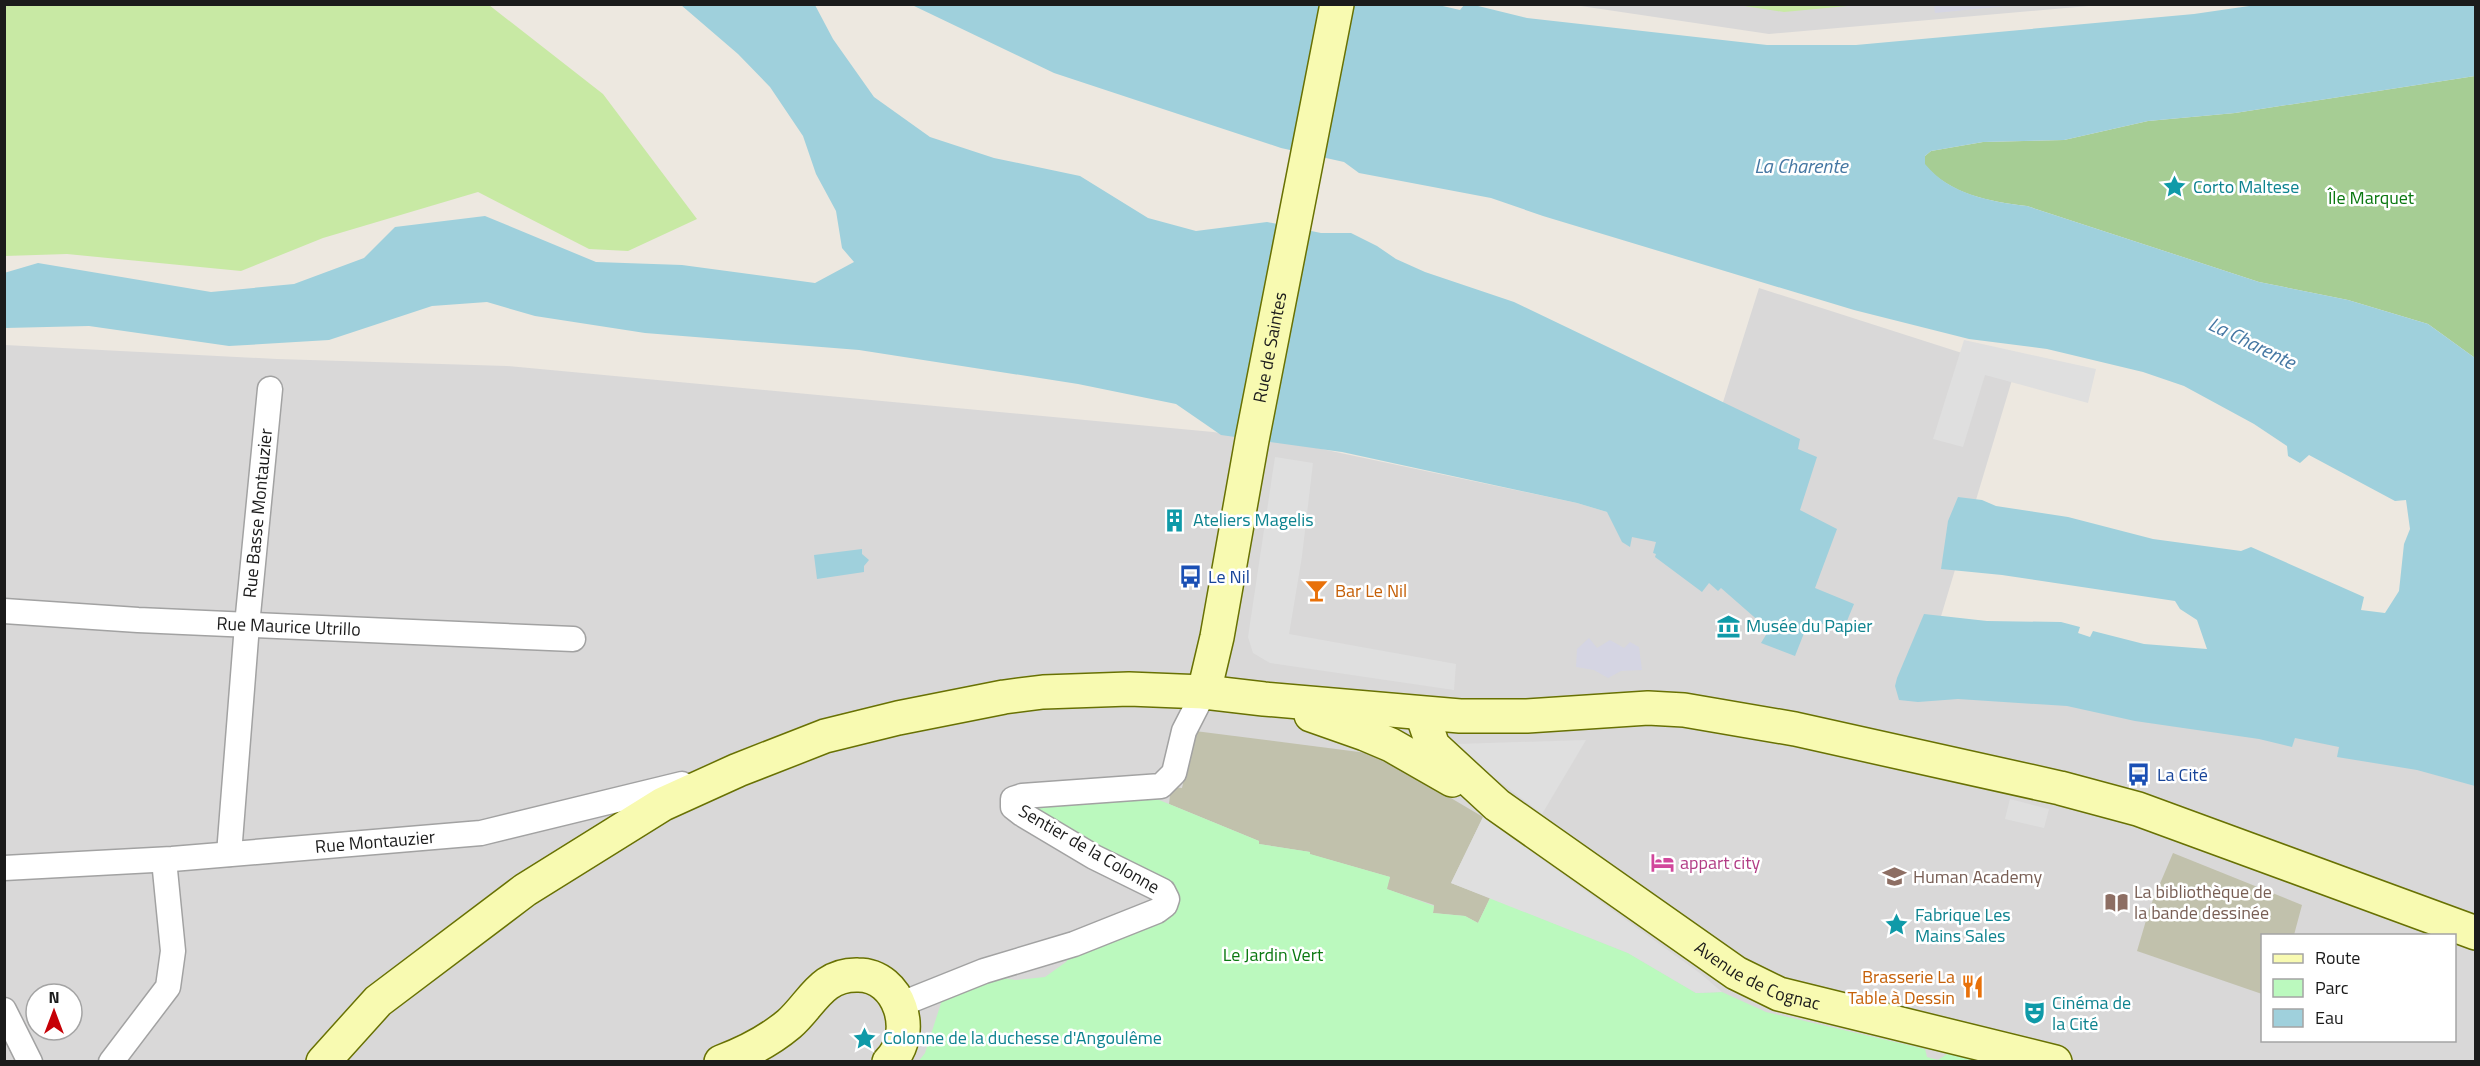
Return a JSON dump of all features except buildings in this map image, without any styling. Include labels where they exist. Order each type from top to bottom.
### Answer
[{"type":"main road","name":"Rue de Saintes","points":[[1204,692],[1217,637],[1252,440],[1337,4]]},
{"type":"main road","points":[[323,1062],[378,1001],[525,890],[663,804],[738,770],[825,736],[898,718],[1004,697],[1084,690],[1204,692],[1422,714],[1527,716],[1648,708],[1684,710],[1795,729],[2060,788],[2138,809],[2475,933]]},
{"type":"main road","name":"Avenue de Cognac","points":[[1264,699],[1365,734],[1497,805],[1736,973],[1779,994],[2055,1062]]},
{"type":"main road","name":"Avenue de Cognac","points":[[1422,714],[1433,746],[1497,805]]},
{"type":"main road","points":[[2395,905],[2475,912]]},
{"type":"main road","points":[[721,1062],[767,1040],[790,1023],[817,990],[844,976],[858,975],[872,977],[883,984],[893,994],[899,1005],[904,1025],[903,1035],[898,1050],[889,1062]]},
{"type":"street","name":"Rue Basse Montauzier","points":[[229,854],[247,625],[270,388]]},
{"type":"street","name":"Rue Maurice Utrillo","points":[[4,611],[247,625],[573,639]]},
{"type":"street","name":"Sentier de la Colonne","points":[[899,1005],[984,971],[1074,944],[1157,911],[1165,905],[1167,899],[1164,891],[1095,857],[1022,814],[1013,807],[1013,800],[1022,796],[1161,786],[1174,773],[1184,730],[1204,692]]},
{"type":"street","name":"Rue Montauzier","points":[[4,868],[164,860],[481,833],[738,770]]},
{"type":"street","points":[[111,1062],[168,987],[173,951],[164,860]]},
{"type":"street","points":[[4,1010],[30,1062]]},
{"type":"shaded area","points":[[1934,4],[2017,4],[2017,5],[1935,13]]},
{"type":"shaded area","points":[[1574,5],[2100,5],[1769,34]]},
{"type":"shaded area","points":[[1759,288],[2015,370],[1921,683],[2318,736],[2475,778],[2475,1061],[5,1062],[5,345],[277,359],[507,366],[1213,432],[1317,448],[1577,503],[1607,512],[1677,548]]},
{"type":"shaded area","points":[[1964,340],[2096,369],[2088,403],[1985,375],[1963,447],[1933,439]]},
{"type":"shaded area","points":[[1275,457],[1313,463],[1302,556],[1289,634],[1456,664],[1454,690],[1270,663],[1253,653],[1248,637]]},
{"type":"shaded area","points":[[1589,638],[1597,648],[1610,640],[1624,648],[1630,642],[1639,647],[1642,670],[1621,671],[1608,678],[1594,670],[1576,667],[1577,649]]},
{"type":"shaded area","points":[[1195,731],[1367,753],[1390,762],[1483,817],[1451,883],[1490,898],[1478,923],[1465,916],[1433,913],[1434,905],[1386,889],[1390,877],[1309,854],[1310,852],[1259,844],[1259,841],[1169,804],[1171,787],[1182,788]]},
{"type":"shaded area","points":[[1586,740],[1542,814],[1454,747],[1457,744]]},
{"type":"shaded area","points":[[2010,799],[2049,809],[2044,828],[2005,819]]},
{"type":"shaded area","points":[[1483,817],[1701,974],[1722,992],[1696,993],[1628,953],[1451,883]]},
{"type":"shaded area","points":[[2173,853],[2302,905],[2294,934],[2261,934],[2261,994],[2137,951],[2150,907]]},
{"type":"green space","points":[[1738,4],[1858,5],[1784,12]]},
{"type":"green space","points":[[4,5],[489,5],[603,94],[697,219],[628,251],[589,249],[478,192],[323,238],[241,271],[67,254],[5,256]]},
{"type":"green space","name":"Île Marquet","points":[[2475,76],[2475,358],[2428,324],[2348,300],[2259,282],[2027,206],[1972,195],[1946,183],[1925,165],[1925,156],[1931,151],[1983,142],[2064,140],[2148,121],[2235,113]]},
{"type":"green space","name":"Le Jardin Vert","points":[[1147,795],[1259,841],[1259,844],[1310,852],[1310,854],[1390,877],[1387,889],[1434,906],[1433,913],[1465,916],[1478,923],[1490,898],[1628,953],[1696,993],[1722,992],[1766,1012],[1925,1049],[1927,1057],[1938,1060],[1947,1054],[1976,1061],[918,1062],[925,1053],[942,1000],[990,976],[1015,980],[1045,977],[1066,962],[1078,947],[1170,912],[1179,904],[1169,885],[1106,857],[1024,804]]},
{"type":"water","name":"La Charente","points":[[1434,4],[1460,10],[1464,5],[1470,4],[1527,18],[1767,45],[1856,45],[2194,14],[2256,5],[2475,5],[2475,76],[2235,113],[2148,121],[2064,140],[1983,142],[1931,151],[1925,156],[1925,164],[1946,183],[1972,195],[2027,206],[2259,282],[2348,300],[2428,324],[2475,358],[2475,786],[2417,770],[2337,757],[2339,747],[2295,738],[2292,747],[2259,739],[2135,721],[2067,706],[1958,699],[1918,702],[1899,700],[1895,686],[1897,678],[1924,614],[1987,621],[2061,622],[2080,627],[2078,633],[2090,637],[2093,631],[2144,644],[2207,649],[2197,620],[2180,609],[2175,601],[2002,575],[1941,569],[1948,521],[1958,497],[1982,500],[1996,506],[2068,517],[2153,539],[2241,551],[2251,547],[2364,597],[2361,610],[2385,613],[2399,591],[2404,544],[2410,529],[2406,500],[2395,501],[2309,455],[2300,463],[2288,456],[2287,446],[2254,424],[2184,386],[2143,372],[2047,349],[1969,339],[1854,310],[1543,216],[1491,198],[1359,173],[1344,162],[1281,148],[1054,73],[912,5]]},
{"type":"water","points":[[681,5],[815,5],[833,39],[874,97],[930,137],[994,158],[1080,176],[1148,218],[1196,231],[1267,222],[1321,233],[1351,233],[1396,259],[1425,272],[1514,302],[1800,439],[1798,449],[1817,457],[1800,510],[1837,529],[1815,588],[1854,604],[1842,633],[1810,618],[1795,656],[1761,643],[1769,630],[1721,588],[1718,591],[1709,583],[1702,592],[1655,557],[1656,554],[1653,553],[1656,542],[1632,537],[1630,547],[1622,542],[1607,512],[1577,503],[1342,452],[1221,435],[1176,404],[1078,384],[859,350],[645,333],[535,316],[487,302],[432,306],[329,340],[229,346],[89,326],[5,328],[4,273],[38,263],[211,292],[294,284],[364,258],[395,227],[485,216],[596,262],[682,265],[815,283],[854,262],[842,248],[836,211],[816,174],[803,136],[770,87],[738,54]]},
{"type":"water","points":[[862,549],[862,554],[869,560],[864,566],[864,572],[817,579],[814,555]]},
{"type":"place","name":"Corto Maltese","points":[[2175,187]]},
{"type":"place","name":"Ateliers Magelis","points":[[1175,520]]},
{"type":"place","name":"Le Nil","points":[[1190,577]]},
{"type":"place","name":"Bar Le Nil","points":[[1317,591]]},
{"type":"place","name":"Musée du Papier","points":[[1728,626]]},
{"type":"place","name":"La Cité","points":[[2139,775]]},
{"type":"place","name":"appart city","points":[[1662,863]]},
{"type":"place","name":"Human Academy","points":[[1895,877]]},
{"type":"place","name":"La bibliothèque de la bande dessinée","points":[[2116,902]]},
{"type":"place","name":"Fabrique Les Mains Sales","points":[[1897,925]]},
{"type":"place","name":"Brasserie La Table à Dessin","points":[[1973,987]]},
{"type":"place","name":"Cinéma de la Cité","points":[[2034,1013]]},
{"type":"place","name":"Colonne de la duchesse d'Angoulême","points":[[865,1038]]}]
